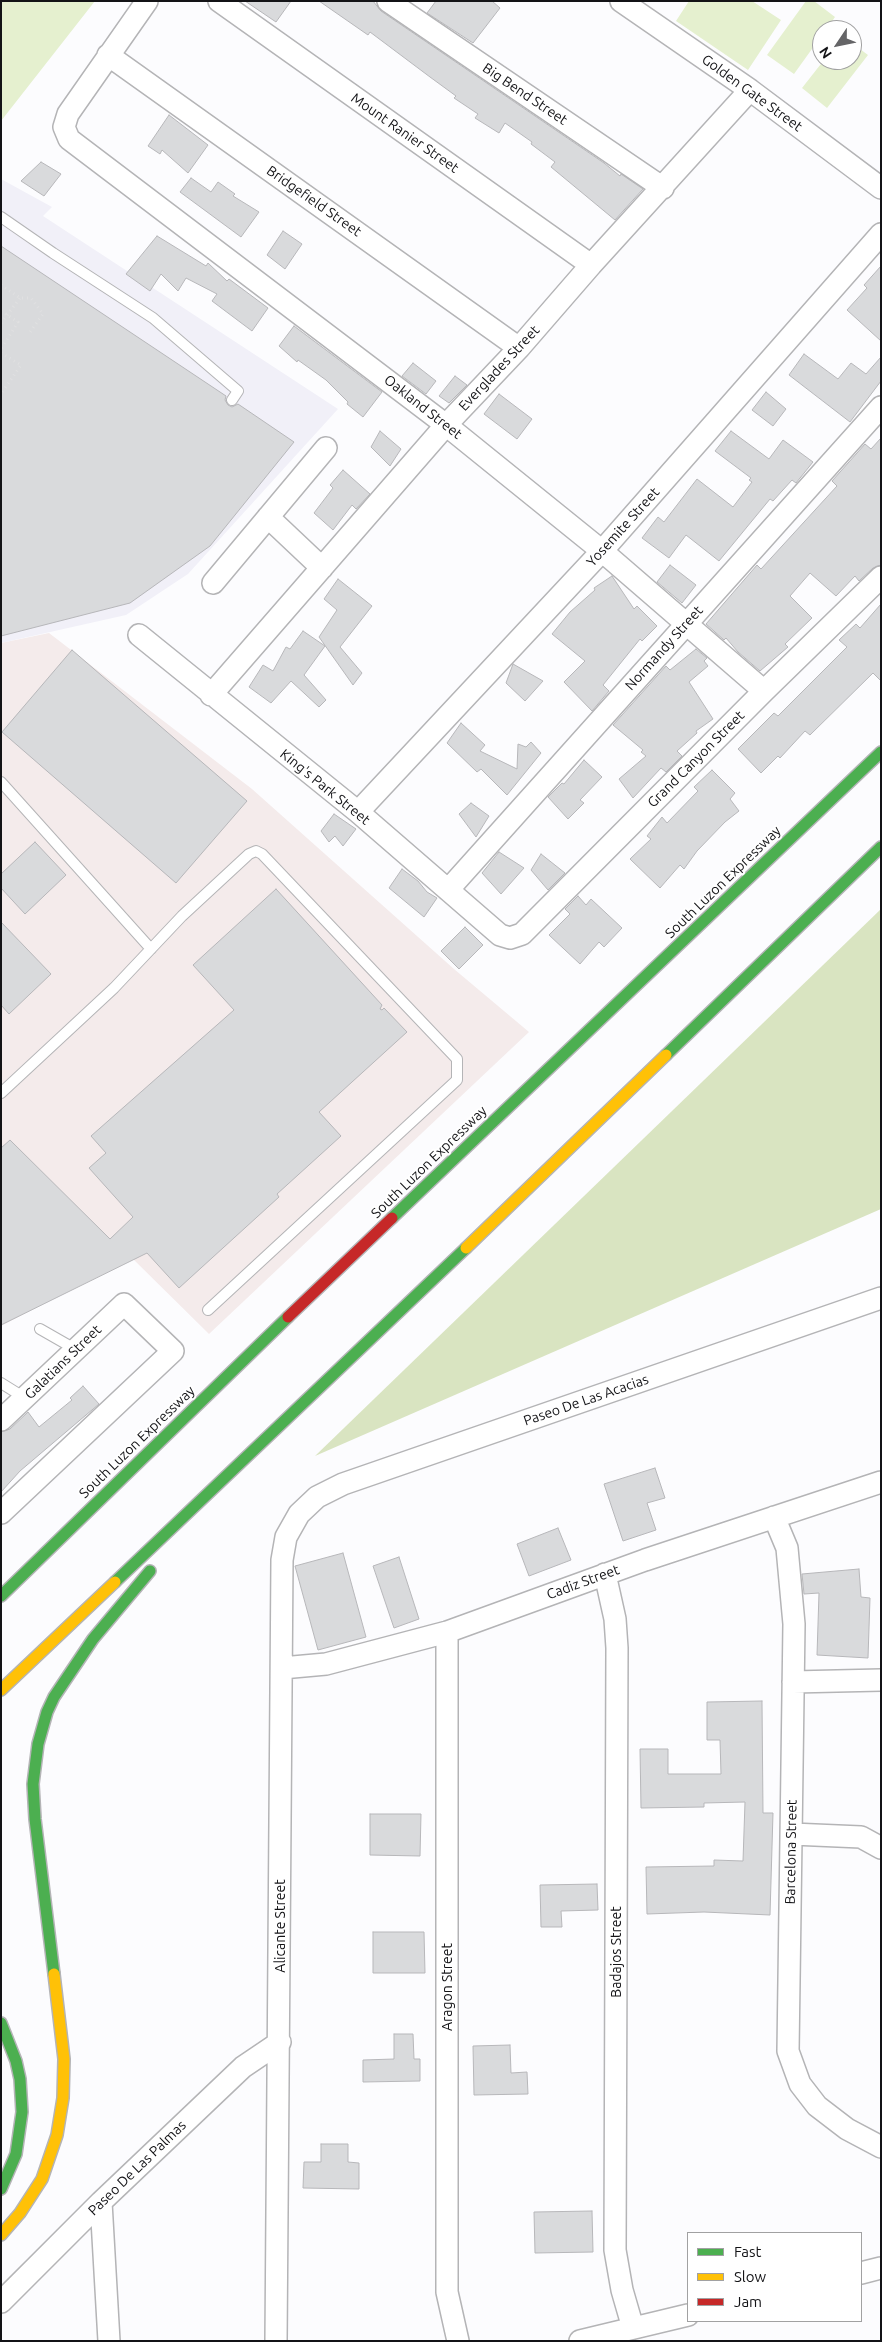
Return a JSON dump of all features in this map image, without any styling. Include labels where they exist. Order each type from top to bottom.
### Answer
[{"type":"highway","name":"South Luzon Expressway","points":[[1,1596],[216,1386],[881,752]]},
{"type":"highway","points":[[1,1690],[370,1341],[881,847]]},
{"type":"highway","points":[[168,1549],[194,1508]]},
{"type":"highway","points":[[1,2235],[20,2213],[42,2179],[57,2135],[63,2098],[64,2059],[62,2034],[35,1819],[33,1784],[38,1744],[46,1712],[54,1697],[93,1639],[157,1564]]},
{"type":"highway","points":[[1,2023],[16,2061],[20,2079],[22,2112],[16,2154],[1,2189]]},
{"type":"street","points":[[108,55],[147,1]]},
{"type":"street","name":"Big Bend Street","points":[[388,1],[663,188]]},
{"type":"street","name":"Golden Gate Street","points":[[621,1],[750,90],[881,188]]},
{"type":"street","name":"Mount Ranier Street","points":[[233,5],[591,265]]},
{"type":"street","name":"Oakland Street","points":[[108,55],[68,114],[64,128],[69,139],[446,425],[602,551],[764,691]]},
{"type":"street","name":"Bridgefield Street","points":[[108,55],[519,348]]},
{"type":"street","name":"Everglades Street","points":[[212,696],[446,425],[519,348],[591,265],[663,188],[750,90]]},
{"type":"street","name":"Yosemite Street","points":[[358,812],[602,551],[881,234]]},
{"type":"street","name":"Normandy Street","points":[[448,890],[686,622],[881,407]]},
{"type":"street","points":[[213,583],[326,448]]},
{"type":"street","points":[[268,518],[322,568]]},
{"type":"street","name":"Grand Canyon Street","points":[[510,938],[522,934],[764,691],[881,577]]},
{"type":"street","name":"King's Park Street","points":[[139,635],[212,696],[358,812],[500,935],[510,938]]},
{"type":"street","name":"Paseo De Las Acacias","points":[[298,1514],[317,1497],[343,1484],[881,1298]]},
{"type":"street","name":"Galatians Street","points":[[1,1420],[124,1304],[173,1351],[1,1513]]},
{"type":"street","name":"Cadiz Street","points":[[282,1668],[326,1664],[447,1632],[605,1574],[881,1482]]},
{"type":"street","name":"Alicante Street","points":[[276,2341],[280,2042],[282,1560],[286,1537],[298,1514]]},
{"type":"street","name":"Barcelona Street","points":[[774,1517],[787,1548],[792,1586],[792,1834],[788,2051],[800,2084],[817,2106],[847,2129],[881,2147]]},
{"type":"street","name":"Badajos Street","points":[[605,1574],[615,1619],[617,1648],[615,2250],[622,2290],[633,2328]]},
{"type":"street","name":"Aragon Street","points":[[447,1632],[447,2292],[458,2341]]},
{"type":"street","points":[[793,1682],[881,1680]]},
{"type":"street","points":[[792,1834],[861,1837],[881,1848]]},
{"type":"street","name":"Paseo De Las Palmas","points":[[1,2302],[101,2202],[243,2067],[280,2042]]},
{"type":"street","points":[[101,2202],[109,2341]]},
{"type":"street","points":[[862,2273],[881,2268]]},
{"type":"street","points":[[580,2341],[687,2315]]},
{"type":"lane","points":[[1,217],[52,253],[153,318],[238,391],[232,400]]},
{"type":"lane","points":[[1,782],[151,949]]},
{"type":"lane","points":[[1,1093],[114,988],[188,910],[249,854],[256,851],[262,854],[457,1059],[457,1080],[208,1310]]},
{"type":"lane","points":[[40,1329],[75,1349]]},
{"type":"lane","points":[[1,1384],[25,1398]]},
{"type":"path","points":[[1,285],[20,298],[31,298],[43,314],[28,335]]},
{"type":"path","points":[[1,323],[20,298]]},
{"type":"path","points":[[1,310],[18,322],[1,351],[21,365],[3,388],[1,394]]},
{"type":"shaded area","points":[[1,179],[52,207],[43,216],[338,409],[188,574],[126,615],[1,643]]},
{"type":"shaded area","points":[[49,633],[252,789],[454,969],[529,1032],[209,1334],[132,1258],[1,1326],[1,643]]},
{"type":"green space","points":[[1,1],[95,1],[1,121]]},
{"type":"green space","points":[[689,1],[752,1],[781,20],[748,70],[676,21]]},
{"type":"green space","points":[[806,1],[814,1],[835,17],[833,20],[812,20],[812,49],[794,74],[767,55]]},
{"type":"green space","points":[[862,50],[868,55],[862,63]]},
{"type":"green space","points":[[816,70],[856,70],[827,108],[802,88]]},
{"type":"green space","points":[[881,909],[881,1209],[315,1456]]},
{"type":"building","points":[[245,1],[291,1],[276,22]]},
{"type":"building","points":[[319,1],[373,1],[381,11],[604,163],[620,176],[621,174],[643,189],[615,220],[551,167],[555,162],[531,144],[532,142],[505,123],[499,133],[475,118],[478,114],[454,98],[456,96],[370,32],[368,35]]},
{"type":"building","points":[[436,1],[492,1],[500,8],[473,43],[427,13]]},
{"type":"building","points":[[169,115],[208,145],[188,173],[162,150],[160,154],[148,146]]},
{"type":"building","points":[[41,162],[61,174],[44,196],[21,181]]},
{"type":"building","points":[[191,178],[211,192],[218,182],[235,194],[233,196],[259,212],[241,237],[180,192]]},
{"type":"building","points":[[283,231],[302,244],[285,269],[267,255]]},
{"type":"building","points":[[157,236],[206,266],[208,263],[227,281],[229,279],[268,308],[252,331],[212,301],[217,294],[186,278],[178,291],[161,274],[150,291],[126,274]]},
{"type":"building","points":[[1,246],[226,396],[225,400],[228,405],[232,407],[238,404],[294,442],[210,546],[130,603],[1,636]]},
{"type":"building","points":[[881,266],[881,341],[847,310],[867,288],[864,285]]},
{"type":"building","points":[[294,326],[382,392],[363,417],[347,404],[348,402],[326,380],[298,360],[297,362],[279,346]]},
{"type":"building","points":[[804,354],[838,379],[851,363],[866,374],[881,357],[881,381],[850,422],[789,375]]},
{"type":"building","points":[[413,363],[436,381],[426,394],[402,376]]},
{"type":"building","points":[[455,376],[467,385],[449,403],[439,396]]},
{"type":"building","points":[[766,392],[786,409],[773,426],[752,410]]},
{"type":"building","points":[[499,394],[532,419],[517,439],[484,414]]},
{"type":"building","points":[[380,431],[401,449],[390,466],[371,447]]},
{"type":"building","points":[[731,431],[769,459],[783,440],[813,462],[796,483],[792,480],[773,501],[770,499],[719,561],[686,535],[669,558],[642,538],[658,517],[664,522],[697,479],[733,507],[752,482],[749,480],[751,478],[715,451]]},
{"type":"building","points":[[881,438],[881,565],[873,568],[859,581],[855,576],[836,596],[810,573],[790,596],[812,618],[785,644],[788,647],[760,671],[738,652],[726,638],[724,640],[706,624],[757,565],[761,569],[837,486],[832,481],[865,444],[871,449]]},
{"type":"building","points":[[343,470],[370,494],[356,509],[352,505],[333,530],[314,513],[333,488],[330,485]]},
{"type":"building","points":[[670,565],[696,585],[682,603],[657,582]]},
{"type":"building","points":[[612,576],[634,609],[637,606],[657,626],[642,641],[640,639],[603,685],[609,691],[592,711],[564,682],[585,661],[552,634],[570,612],[595,590],[594,588]]},
{"type":"building","points":[[338,579],[372,606],[340,647],[362,673],[353,685],[319,637],[337,610],[324,599]]},
{"type":"building","points":[[881,604],[881,681],[873,673],[810,735],[805,731],[780,758],[778,756],[761,773],[738,749],[774,713],[778,716],[847,647],[839,640],[856,624],[860,628]]},
{"type":"building","points":[[303,631],[325,646],[304,675],[326,700],[319,707],[291,681],[271,703],[249,687],[263,665],[273,671],[286,647],[290,649]]},
{"type":"building","points":[[696,649],[707,658],[704,661],[708,666],[689,682],[713,719],[696,731],[697,733],[677,751],[682,756],[666,772],[661,768],[633,798],[619,779],[646,756],[641,752],[643,750],[613,725],[666,666],[670,670]]},
{"type":"building","points":[[72,650],[247,801],[176,883],[2,732]]},
{"type":"building","points":[[513,664],[543,681],[525,701],[506,683]]},
{"type":"building","points":[[461,723],[485,745],[480,751],[517,769],[518,744],[526,747],[531,742],[541,753],[507,795],[481,769],[477,772],[447,743]]},
{"type":"building","points":[[584,760],[602,777],[580,800],[584,803],[568,819],[548,797],[562,783],[564,784]]},
{"type":"building","points":[[712,770],[735,793],[730,799],[739,811],[725,822],[697,851],[684,869],[680,865],[660,888],[630,859],[651,839],[647,836],[662,817],[667,823],[698,791],[694,787]]},
{"type":"building","points":[[471,803],[489,816],[476,837],[459,814]]},
{"type":"building","points":[[334,814],[356,829],[343,846],[335,836],[329,842],[321,831]]},
{"type":"building","points":[[35,842],[66,875],[25,914],[1,888],[1,874]]},
{"type":"building","points":[[499,852],[524,868],[501,894],[482,873]]},
{"type":"building","points":[[541,854],[565,873],[548,890],[531,870]]},
{"type":"building","points":[[402,869],[418,881],[427,892],[437,898],[424,917],[389,888]]},
{"type":"building","points":[[276,889],[382,1005],[380,1009],[384,1008],[407,1032],[319,1112],[341,1136],[277,1194],[279,1197],[179,1288],[147,1253],[1,1325],[1,1148],[10,1140],[110,1239],[133,1217],[89,1168],[106,1153],[91,1136],[234,1010],[193,965]]},
{"type":"building","points":[[578,896],[586,905],[591,899],[622,928],[604,947],[599,942],[580,964],[549,935],[570,914],[565,909]]},
{"type":"building","points":[[1,922],[51,974],[9,1014],[1,1005]]},
{"type":"building","points":[[465,927],[483,945],[459,969],[441,951]]},
{"type":"building","points":[[83,1386],[99,1404],[20,1471],[1,1492],[1,1432],[10,1429],[28,1412],[39,1427],[72,1400],[70,1398]]},
{"type":"building","points":[[655,1468],[665,1498],[647,1503],[656,1530],[623,1541],[604,1484]]},
{"type":"building","points":[[558,1528],[571,1560],[529,1576],[517,1544]]},
{"type":"building","points":[[343,1553],[366,1637],[318,1650],[295,1566]]},
{"type":"building","points":[[399,1557],[419,1619],[394,1628],[373,1566]]},
{"type":"building","points":[[859,1569],[861,1597],[870,1598],[868,1658],[817,1655],[819,1593],[804,1594],[802,1574]]},
{"type":"building","points":[[762,1701],[763,1813],[773,1813],[770,1915],[704,1912],[647,1914],[646,1867],[714,1866],[714,1860],[743,1861],[745,1802],[704,1803],[704,1807],[641,1808],[640,1749],[668,1749],[668,1774],[721,1774],[720,1740],[707,1740],[707,1702]]},
{"type":"building","points":[[370,1814],[421,1814],[420,1856],[370,1855]]},
{"type":"building","points":[[597,1884],[598,1910],[561,1911],[562,1927],[541,1927],[540,1885]]},
{"type":"building","points":[[373,1932],[424,1932],[425,1973],[373,1973]]},
{"type":"building","points":[[394,2034],[413,2034],[414,2059],[420,2059],[420,2081],[363,2082],[363,2060],[394,2059]]},
{"type":"building","points":[[510,2045],[511,2073],[527,2072],[528,2094],[474,2095],[473,2046]]},
{"type":"building","points":[[321,2144],[348,2144],[348,2162],[359,2163],[359,2189],[303,2188],[304,2162],[321,2162]]},
{"type":"building","points":[[592,2211],[593,2252],[535,2253],[534,2212]]},
{"type":"traffic: fast","points":[[392,1218],[881,752]]},
{"type":"traffic: fast","points":[[666,1055],[881,847]]},
{"type":"traffic: fast","points":[[115,1582],[466,1248]]},
{"type":"traffic: fast","points":[[1,1596],[288,1317]]},
{"type":"traffic: fast","points":[[54,1974],[35,1819],[33,1784],[38,1744],[47,1712],[54,1697],[93,1639],[150,1571]]},
{"type":"traffic: fast","points":[[1,2023],[16,2061],[20,2079],[22,2112],[16,2154],[1,2189]]},
{"type":"traffic: slow","points":[[466,1248],[666,1055]]},
{"type":"traffic: slow","points":[[1,1690],[115,1582]]},
{"type":"traffic: slow","points":[[1,2235],[20,2213],[42,2179],[57,2135],[63,2098],[64,2059],[54,1974]]},
{"type":"traffic: jam","points":[[288,1317],[392,1218]]}]
